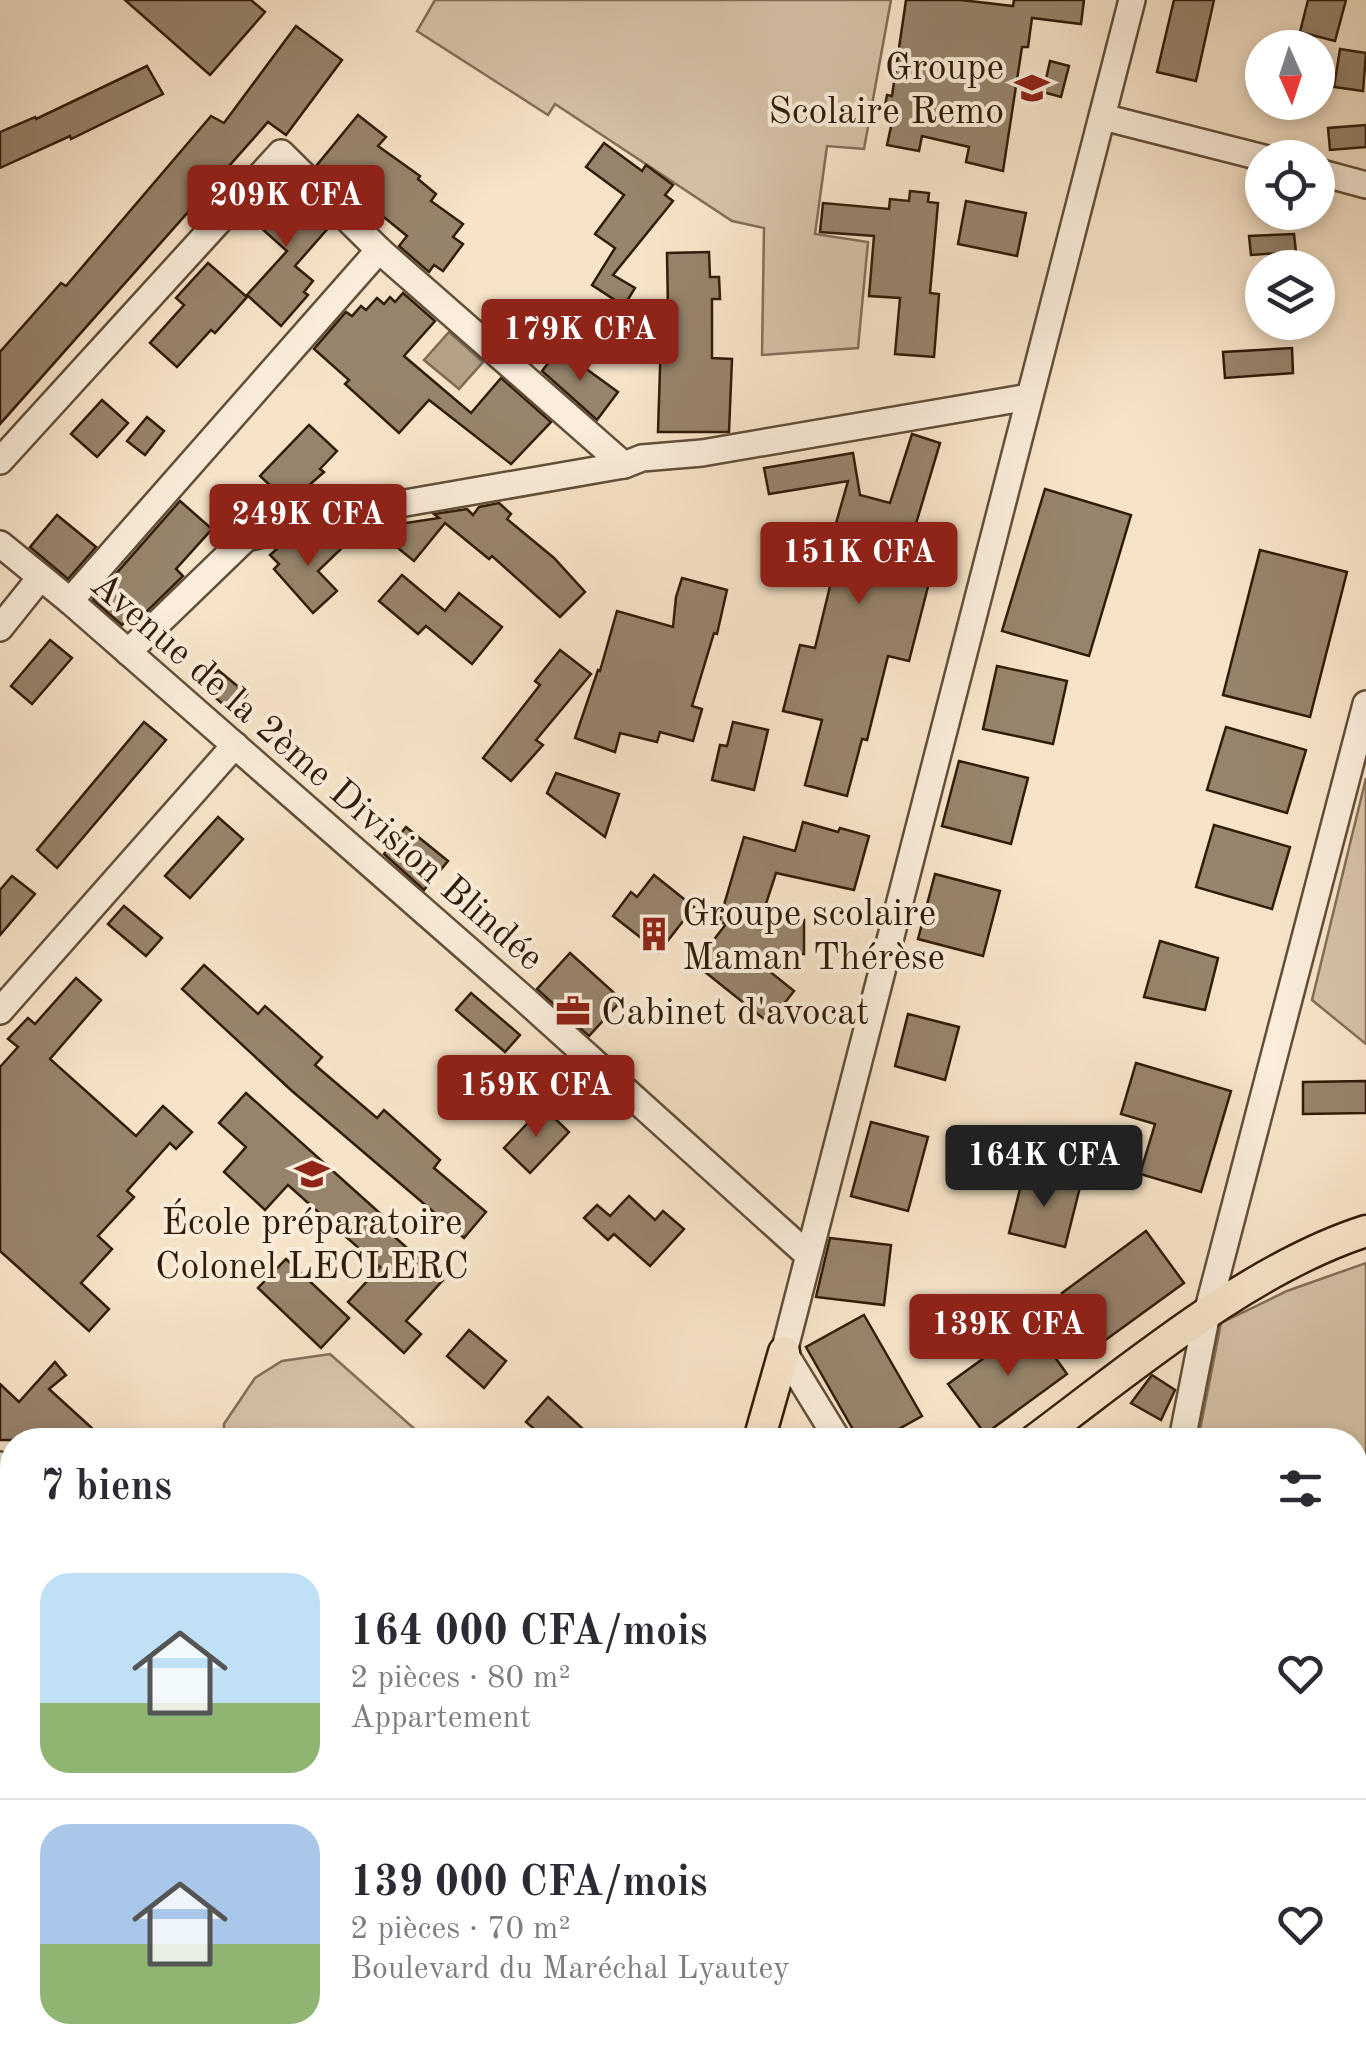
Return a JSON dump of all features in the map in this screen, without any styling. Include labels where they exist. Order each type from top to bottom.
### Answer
[{"type":"main road","points":[[1051,1428],[1208,1313],[1299,1258],[1366,1230]]},
{"type":"main road","points":[[762,1428],[784,1352]]},
{"type":"street","points":[[831,1428],[784,1352],[1132,0]]},
{"type":"street","points":[[1103,116],[1245,153]]},
{"type":"street","points":[[0,462],[280,153],[379,250],[624,465]]},
{"type":"street","points":[[1335,177],[1366,185]]},
{"type":"street","points":[[70,602],[379,250]]},
{"type":"street","points":[[128,652],[246,538],[388,506],[624,465],[642,458],[702,452],[1030,397]]},
{"type":"street","name":"Avenue de la 2ème Division Blindée","points":[[0,544],[522,997],[808,1255]]},
{"type":"street","points":[[0,628],[40,578]]},
{"type":"street","points":[[1184,1428],[1208,1313],[1366,704]]},
{"type":"street","points":[[0,1010],[235,745]]},
{"type":"shaded area","points":[[435,0],[891,0],[864,149],[827,146],[815,234],[868,242],[858,348],[762,355],[764,228],[732,221],[555,104],[548,115],[417,31]]},
{"type":"shaded area","points":[[449,332],[483,362],[459,389],[424,360]]},
{"type":"shaded area","points":[[1366,778],[1366,1044],[1312,1000]]},
{"type":"shaded area","points":[[1366,1263],[1366,1428],[1200,1428],[1221,1323],[1287,1291]]},
{"type":"shaded area","points":[[330,1354],[413,1428],[224,1428],[255,1378],[282,1361]]},
{"type":"building","points":[[125,0],[251,0],[265,12],[210,75]]},
{"type":"building","points":[[906,0],[961,0],[1013,6],[1014,0],[1084,0],[1081,24],[1032,18],[1028,47],[1022,47],[1003,171],[966,162],[969,147],[922,136],[919,151],[887,145],[894,113],[884,111],[887,95],[892,96]]},
{"type":"building","points":[[1174,0],[1214,0],[1196,81],[1157,72]]},
{"type":"building","points":[[1308,0],[1346,0],[1335,41],[1335,30],[1300,30]]},
{"type":"building","points":[[296,26],[342,60],[286,135],[268,122],[0,424],[0,352],[61,283],[66,286],[211,116],[224,123]]},
{"type":"building","points":[[1340,49],[1366,53],[1363,91],[1335,87]]},
{"type":"building","points":[[1050,61],[1069,66],[1061,97],[1043,92]]},
{"type":"building","points":[[147,66],[163,94],[0,168],[0,132]]},
{"type":"building","points":[[358,115],[386,137],[378,146],[420,176],[418,179],[436,194],[431,201],[463,224],[453,237],[463,244],[443,271],[434,265],[429,272],[399,246],[407,236],[346,186],[342,190],[317,165]]},
{"type":"building","points":[[1366,125],[1366,147],[1335,150],[1328,128]]},
{"type":"building","points":[[604,143],[642,171],[646,165],[673,185],[665,195],[673,201],[613,275],[635,288],[624,306],[592,285],[615,248],[595,234],[624,195],[586,167]]},
{"type":"building","points":[[289,184],[330,226],[295,266],[313,281],[304,292],[308,295],[281,326],[247,295],[287,251],[250,218],[258,209],[254,206],[273,186],[281,193]]},
{"type":"building","points":[[910,191],[929,193],[928,202],[938,203],[930,293],[939,294],[934,357],[895,354],[900,298],[869,296],[874,236],[820,232],[823,203],[889,209],[890,199],[909,201]]},
{"type":"building","points":[[966,201],[1026,213],[1017,256],[958,244]]},
{"type":"building","points":[[1294,234],[1296,250],[1250,250],[1249,236]]},
{"type":"building","points":[[709,252],[710,277],[719,277],[720,299],[712,299],[712,358],[732,359],[729,432],[658,432],[662,306],[668,310],[667,253]]},
{"type":"building","points":[[208,263],[247,297],[177,367],[150,343],[184,305],[176,298]]},
{"type":"building","points":[[403,293],[435,321],[404,356],[471,413],[501,378],[551,422],[511,464],[429,400],[399,433],[345,384],[349,380],[314,349],[346,312],[352,316],[361,306],[366,310],[377,298],[384,304],[390,297],[395,302]]},
{"type":"building","points":[[1292,348],[1293,373],[1225,378],[1223,352]]},
{"type":"building","points":[[559,349],[618,392],[597,420],[542,371]]},
{"type":"building","points":[[102,400],[128,423],[97,457],[71,434]]},
{"type":"building","points":[[147,417],[164,431],[145,455],[127,441]]},
{"type":"building","points":[[309,425],[337,451],[320,469],[324,472],[289,503],[260,476]]},
{"type":"building","points":[[912,434],[940,443],[904,564],[932,571],[909,661],[888,656],[867,740],[862,739],[847,796],[805,785],[822,720],[783,711],[800,645],[815,648],[842,537],[833,534],[848,481],[769,494],[764,468],[853,453],[860,495],[890,503]]},
{"type":"building","points":[[1045,489],[1131,515],[1089,656],[1002,631]]},
{"type":"building","points":[[180,501],[212,529],[176,569],[183,576],[135,623],[129,618],[122,625],[93,600]]},
{"type":"building","points":[[499,503],[511,514],[507,519],[554,558],[585,592],[560,617],[492,556],[489,559],[445,523],[414,561],[373,528],[439,518],[434,514],[467,509],[473,515],[479,507]]},
{"type":"building","points":[[57,515],[96,547],[68,579],[30,547]]},
{"type":"building","points":[[334,535],[344,546],[318,571],[337,591],[313,613],[274,569],[279,564],[270,555],[279,547]]},
{"type":"building","points":[[1260,550],[1347,572],[1310,717],[1223,695]]},
{"type":"building","points":[[402,575],[445,611],[459,593],[502,627],[472,664],[426,626],[418,634],[379,601]]},
{"type":"building","points":[[682,578],[727,590],[717,634],[714,633],[692,706],[702,709],[693,741],[660,732],[657,742],[620,733],[615,752],[575,738],[617,611],[673,627]]},
{"type":"building","points":[[50,640],[72,658],[32,704],[11,686]]},
{"type":"building","points":[[560,650],[591,674],[536,740],[543,745],[511,781],[483,758],[540,685],[535,681]]},
{"type":"building","points":[[997,666],[1067,681],[1053,744],[983,729]]},
{"type":"building","points":[[218,670],[247,694],[232,712],[203,687]]},
{"type":"building","points":[[144,722],[166,740],[57,868],[37,850]]},
{"type":"building","points":[[733,722],[768,730],[754,790],[712,780],[720,745],[727,746]]},
{"type":"building","points":[[1226,727],[1306,750],[1287,813],[1207,790]]},
{"type":"building","points":[[959,761],[1028,778],[1011,844],[942,826]]},
{"type":"building","points":[[556,773],[619,794],[605,837],[547,793]]},
{"type":"building","points":[[218,817],[243,839],[190,898],[165,876]]},
{"type":"building","points":[[803,822],[869,836],[854,890],[776,873],[762,916],[804,920],[804,954],[748,954],[794,991],[769,1023],[695,964],[726,924],[719,922],[744,837],[795,851]]},
{"type":"building","points":[[1214,825],[1290,847],[1272,909],[1196,887]]},
{"type":"building","points":[[406,827],[448,861],[424,890],[384,854]]},
{"type":"building","points":[[935,874],[1000,891],[983,956],[918,939]]},
{"type":"building","name":"Groupe scolaire Maman Thérèse","points":[[654,875],[694,907],[659,952],[613,916],[631,892],[637,897]]},
{"type":"building","points":[[12,876],[35,894],[0,935],[0,890]]},
{"type":"building","points":[[124,906],[162,938],[146,956],[108,924]]},
{"type":"building","points":[[1160,941],[1218,958],[1205,1010],[1144,997]]},
{"type":"building","points":[[570,953],[622,1000],[589,1036],[537,989]]},
{"type":"building","points":[[204,965],[258,1014],[265,1006],[322,1057],[315,1065],[377,1118],[384,1110],[440,1160],[434,1168],[486,1212],[464,1238],[292,1091],[182,989]]},
{"type":"building","points":[[76,978],[101,1000],[50,1059],[136,1136],[163,1106],[192,1132],[176,1149],[170,1143],[127,1191],[134,1197],[98,1236],[112,1249],[81,1283],[109,1309],[89,1331],[0,1251],[0,1067],[18,1047],[8,1039],[28,1018],[35,1024]]},
{"type":"building","points":[[471,993],[520,1035],[505,1052],[456,1010]]},
{"type":"building","points":[[908,1014],[959,1027],[945,1080],[895,1066]]},
{"type":"building","points":[[1136,1063],[1231,1091],[1201,1192],[1140,1174],[1155,1124],[1121,1114]]},
{"type":"building","points":[[1366,1081],[1366,1113],[1303,1114],[1303,1082]]},
{"type":"building","points":[[246,1093],[393,1225],[388,1231],[443,1280],[406,1321],[421,1334],[404,1353],[348,1302],[380,1267],[288,1185],[265,1210],[224,1172],[246,1147],[219,1123]]},
{"type":"building","points":[[543,1107],[569,1132],[530,1173],[504,1148]]},
{"type":"building","points":[[871,1122],[928,1137],[908,1211],[851,1196]]},
{"type":"building","points":[[1024,1173],[1080,1187],[1065,1247],[1009,1233]]},
{"type":"building","points":[[629,1196],[655,1220],[663,1211],[684,1229],[650,1266],[614,1234],[608,1240],[584,1218],[597,1205],[610,1216]]},
{"type":"building","points":[[1146,1231],[1184,1283],[1100,1344],[1062,1293]]},
{"type":"building","points":[[830,1238],[891,1245],[884,1305],[816,1297]]},
{"type":"building","points":[[286,1259],[349,1318],[321,1348],[258,1288]]},
{"type":"building","points":[[864,1315],[922,1416],[900,1428],[852,1428],[806,1347]]},
{"type":"building","points":[[1031,1324],[1067,1374],[993,1428],[981,1428],[948,1384]]},
{"type":"building","points":[[469,1330],[506,1361],[484,1388],[447,1356]]},
{"type":"building","points":[[55,1362],[66,1375],[49,1389],[92,1428],[0,1428],[0,1384],[19,1402]]},
{"type":"building","points":[[1152,1375],[1175,1390],[1161,1420],[1131,1403]]},
{"type":"building","points":[[548,1397],[582,1428],[533,1428],[526,1422]]},
{"type":"place","name":"Groupe Scolaire Remo","points":[[1032,88]]},
{"type":"place","name":"Groupe scolaire Maman Thérèse","points":[[654,934]]},
{"type":"place","name":"Cabinet d'avocat","points":[[573,1011]]},
{"type":"place","name":"École préparatoire Colonel LECLERC","points":[[312,1174]]}]
